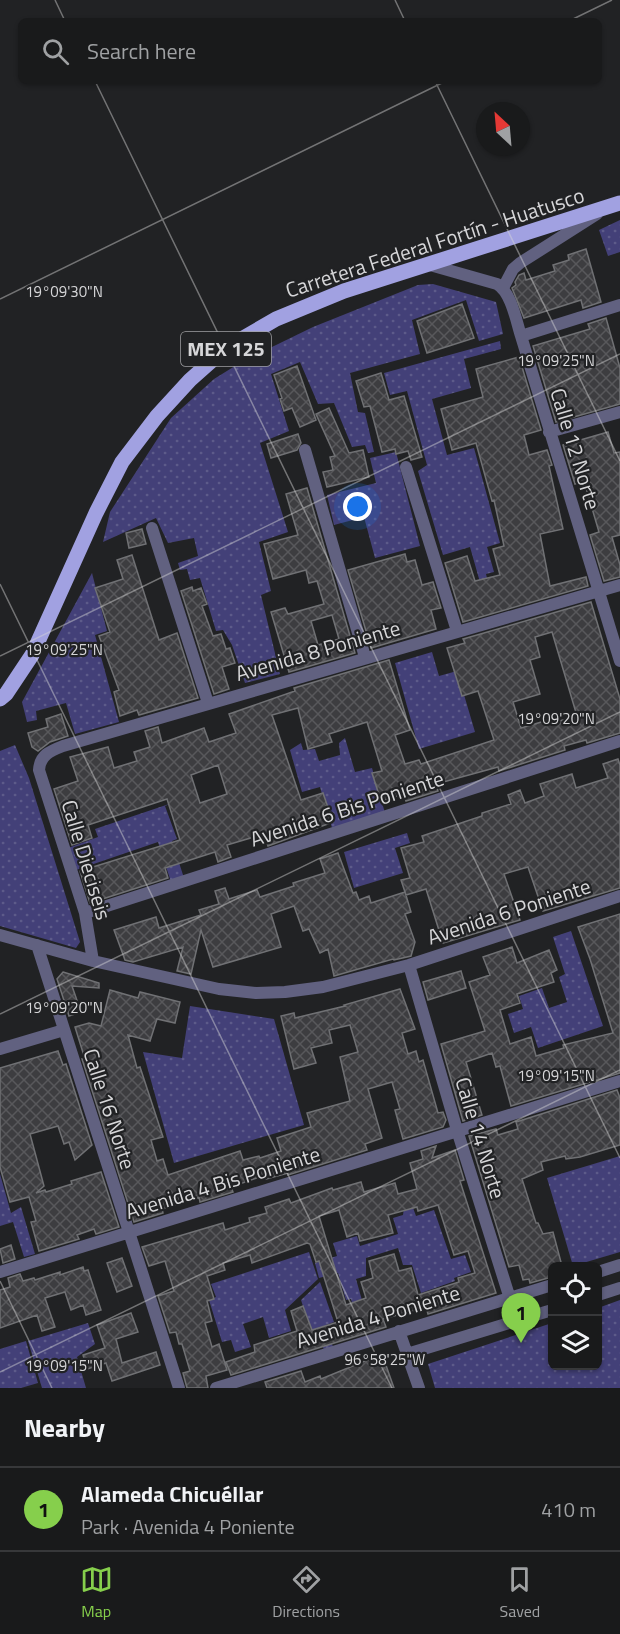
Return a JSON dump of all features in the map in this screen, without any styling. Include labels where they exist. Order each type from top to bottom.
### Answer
[{"type":"main road","name":"Carretera Federal Fortín - Huatusco","points":[[0,699],[6,694],[32,655],[96,513],[122,462],[157,416],[190,380],[226,348],[276,319],[344,291],[614,206]]},
{"type":"street","points":[[430,265],[503,288],[513,269],[520,263],[614,206]]},
{"type":"street","name":"Calle 12 Norte","points":[[503,288],[521,336],[620,661]]},
{"type":"street","points":[[521,336],[620,304]]},
{"type":"street","points":[[549,432],[620,412]]},
{"type":"street","points":[[305,450],[365,657]]},
{"type":"street","points":[[406,467],[457,631]]},
{"type":"street","points":[[152,528],[208,703]]},
{"type":"street","name":"Avenida 8 Poniente","points":[[39,770],[43,756],[63,746],[620,585]]},
{"type":"street","name":"Avenida 6 Bis Poniente","points":[[85,913],[620,741]]},
{"type":"street","name":"Calle Dieciseis","points":[[39,770],[85,913],[93,961]]},
{"type":"street","name":"Avenida 6 Poniente","points":[[409,965],[620,896]]},
{"type":"street","points":[[0,935],[93,961],[219,989],[256,993],[323,987],[409,965]]},
{"type":"street","name":"Calle 16 Norte","points":[[37,945],[179,1388]]},
{"type":"street","name":"Calle 14 Norte","points":[[409,965],[457,1130],[517,1321]]},
{"type":"street","points":[[0,1049],[64,1030]]},
{"type":"street","name":"Avenida 4 Bis Poniente","points":[[0,1272],[620,1081]]},
{"type":"street","points":[[602,1270],[620,1265]]},
{"type":"street","name":"Avenida 4 Poniente","points":[[216,1388],[548,1286]]},
{"type":"street","points":[[602,1293],[620,1288]]},
{"type":"street","name":"Avenida 4 Poniente","points":[[407,1354],[548,1311]]},
{"type":"street","points":[[399,1331],[419,1388]]},
{"type":"shaded area","points":[[620,220],[620,252],[608,256],[599,230]]},
{"type":"shaded area","points":[[433,284],[496,302],[503,334],[479,341],[466,300],[412,320],[420,354],[350,373],[358,412],[365,413],[374,452],[368,453],[365,445],[352,447],[334,403],[318,404],[300,362],[271,374],[289,431],[260,443],[288,532],[259,542],[271,591],[261,595],[280,674],[245,683],[232,645],[223,630],[216,631],[200,578],[190,580],[187,569],[180,570],[178,563],[198,556],[194,538],[168,543],[156,518],[103,542],[110,512],[171,418],[214,379],[243,361],[313,327],[418,285]]},
{"type":"shaded area","points":[[500,341],[501,349],[464,359],[471,388],[432,399],[447,455],[474,448],[500,543],[487,547],[494,572],[486,574],[494,608],[487,607],[470,547],[443,555],[418,471],[427,465],[407,391],[390,395],[384,373]]},
{"type":"shaded area","points":[[396,452],[420,546],[375,558],[364,517],[334,525],[327,495],[376,483],[370,458]]},
{"type":"shaded area","points":[[92,573],[107,631],[95,635],[119,722],[75,734],[66,703],[36,711],[37,720],[27,722],[22,702]]},
{"type":"shaded area","points":[[432,652],[439,676],[457,671],[475,732],[419,749],[395,663]]},
{"type":"shaded area","points":[[345,738],[355,772],[372,768],[385,813],[332,828],[320,787],[302,792],[290,750],[301,743],[303,750],[315,749],[319,761],[340,755],[339,743]]},
{"type":"shaded area","points":[[15,745],[29,778],[80,942],[76,948],[0,926],[0,751]]},
{"type":"shaded area","points":[[175,802],[165,806],[177,839],[172,841],[184,878],[171,882],[158,842],[76,870],[68,848],[98,837],[95,829]]},
{"type":"shaded area","points":[[407,833],[410,843],[395,848],[403,873],[354,888],[344,852]]},
{"type":"shaded area","points":[[571,931],[603,1026],[538,1048],[531,1027],[514,1033],[508,1014],[523,1009],[519,996],[542,988],[549,1008],[567,1002],[559,977],[565,974],[553,937]]},
{"type":"shaded area","points":[[190,1006],[274,1019],[304,1125],[174,1163],[143,1052],[182,1058]]},
{"type":"shaded area","points":[[620,1156],[620,1252],[586,1262],[572,1262],[547,1178]]},
{"type":"shaded area","points":[[0,1174],[11,1213],[21,1207],[35,1254],[24,1257],[13,1222],[0,1226]]},
{"type":"shaded area","points":[[412,1205],[416,1216],[434,1210],[451,1259],[465,1255],[471,1272],[454,1278],[455,1281],[421,1293],[412,1265],[403,1265],[398,1248],[366,1258],[366,1276],[356,1279],[365,1311],[355,1315],[351,1299],[346,1300],[338,1273],[319,1278],[315,1263],[337,1256],[333,1243],[357,1236],[360,1246],[398,1234],[393,1218],[403,1215],[404,1208]]},
{"type":"shaded area","points":[[309,1252],[318,1279],[285,1310],[291,1331],[269,1338],[263,1317],[243,1324],[251,1347],[235,1352],[231,1340],[222,1342],[209,1300],[216,1297],[211,1284]]},
{"type":"shaded area","points":[[320,1282],[334,1322],[326,1325],[334,1350],[325,1353],[319,1335],[313,1337],[301,1300]]},
{"type":"shaded area","points":[[620,1300],[620,1388],[435,1388],[428,1364],[548,1324],[548,1370],[602,1370],[602,1307]]},
{"type":"shaded area","points":[[88,1323],[95,1344],[77,1357],[86,1388],[42,1388],[28,1341]]},
{"type":"shaded area","points":[[26,1341],[38,1383],[21,1388],[0,1388],[0,1349]]},
{"type":"building","points":[[586,249],[601,302],[583,308],[581,300],[524,318],[512,288],[516,285],[515,282],[519,275],[524,273],[526,280],[555,271],[553,265],[569,260],[568,255]]},
{"type":"building","points":[[462,304],[474,338],[427,353],[417,321]]},
{"type":"building","points":[[606,318],[620,368],[620,404],[556,422],[533,346],[590,329],[588,324]]},
{"type":"building","points":[[519,357],[541,430],[524,435],[529,455],[547,450],[552,465],[549,466],[563,529],[540,534],[550,586],[586,577],[588,586],[463,622],[445,563],[467,556],[475,581],[500,575],[493,549],[504,546],[494,500],[492,501],[476,443],[452,450],[441,409],[483,397],[476,369]]},
{"type":"building","points":[[297,366],[316,420],[300,427],[292,408],[284,411],[274,375]]},
{"type":"building","points":[[381,373],[389,400],[404,396],[422,457],[411,460],[408,451],[396,454],[395,449],[382,452],[370,406],[364,407],[356,381]]},
{"type":"building","points":[[329,408],[349,453],[363,450],[369,477],[327,487],[323,472],[333,470],[330,457],[335,456],[316,414]]},
{"type":"building","points":[[608,432],[614,453],[620,452],[620,535],[612,537],[620,565],[620,577],[604,581],[590,535],[599,532],[584,481],[575,484],[563,445]]},
{"type":"building","points":[[298,434],[301,443],[297,450],[271,458],[267,444]]},
{"type":"building","points":[[307,488],[355,653],[289,672],[271,612],[285,608],[288,614],[324,604],[317,581],[309,583],[306,570],[273,579],[264,544],[298,535],[286,494]],"holes":[[[332,615],[339,639],[318,645],[311,621]]]},
{"type":"building","points":[[142,529],[146,544],[129,548],[126,533]]},
{"type":"building","points":[[405,554],[407,562],[415,560],[422,585],[433,582],[441,608],[431,610],[436,629],[371,648],[348,570]]},
{"type":"building","points":[[132,555],[159,640],[177,633],[198,698],[139,715],[137,710],[120,716],[114,692],[119,690],[99,636],[110,632],[95,588],[123,579],[117,560]]},
{"type":"building","points":[[192,587],[193,591],[201,588],[207,604],[202,606],[213,636],[221,634],[226,649],[230,648],[235,663],[222,667],[229,689],[214,694],[181,591]]},
{"type":"building","points":[[591,602],[620,699],[620,733],[587,743],[586,740],[564,746],[565,750],[499,771],[498,767],[436,784],[438,791],[406,801],[404,794],[381,801],[372,773],[382,771],[367,722],[329,734],[332,742],[308,749],[298,708],[272,715],[301,800],[323,793],[333,822],[268,846],[264,834],[227,845],[231,857],[218,862],[215,852],[165,868],[168,878],[90,903],[80,871],[180,840],[167,799],[88,825],[92,838],[72,845],[54,789],[78,781],[70,757],[108,747],[114,768],[137,761],[134,752],[150,747],[145,731],[158,727],[162,743],[204,728],[209,742],[236,733],[229,714],[295,691],[294,688],[389,660],[410,730],[395,735],[405,764],[419,760],[421,764],[494,740],[478,691],[462,696],[447,648],[465,643],[463,639]],"holes":[[[552,632],[577,716],[556,722],[555,718],[521,728],[513,702],[540,694],[530,660],[540,657],[535,637]],[[218,765],[227,794],[200,803],[191,775]]]},
{"type":"building","points":[[61,714],[68,736],[50,742],[38,751],[32,747],[28,733],[48,727],[46,719]]},
{"type":"building","points":[[618,759],[620,765],[620,888],[543,911],[528,867],[504,874],[520,920],[443,943],[426,889],[406,895],[401,880],[410,878],[401,848],[424,842],[422,836],[511,804],[508,795],[520,790],[525,803],[544,796],[540,784],[572,774],[576,788],[608,778],[603,764]]},
{"type":"building","points":[[338,853],[353,893],[356,892],[359,900],[369,896],[371,903],[405,892],[411,912],[405,914],[415,942],[411,956],[334,976],[328,949],[320,953],[309,929],[303,931],[294,906],[271,914],[281,947],[213,967],[201,930],[191,974],[177,971],[183,947],[133,962],[125,960],[114,930],[156,917],[159,928],[201,915],[199,910],[219,904],[215,891],[225,888],[229,899],[257,890],[260,897],[294,886],[293,883],[325,873],[320,859]]},
{"type":"building","points":[[620,914],[620,1073],[511,1106],[500,1066],[496,1067],[492,1053],[466,1062],[482,1115],[463,1121],[441,1044],[485,1031],[469,982],[490,975],[483,957],[512,947],[517,963],[549,950],[557,970],[551,973],[554,982],[517,994],[520,1003],[500,1010],[510,1044],[531,1037],[536,1056],[564,1048],[563,1045],[613,1033],[578,927]]},
{"type":"building","points":[[461,971],[466,988],[428,1000],[423,982]]},
{"type":"building","points":[[63,972],[99,983],[99,988],[72,986],[81,1012],[69,1016],[57,979]]},
{"type":"building","points":[[400,989],[415,1029],[402,1033],[408,1054],[416,1051],[419,1062],[423,1060],[438,1113],[443,1112],[446,1120],[443,1127],[403,1139],[395,1110],[400,1109],[392,1082],[368,1089],[382,1138],[365,1144],[367,1150],[288,1175],[288,1173],[266,1179],[265,1175],[231,1187],[233,1192],[200,1202],[199,1197],[162,1209],[163,1213],[134,1222],[82,1059],[85,1059],[75,1027],[89,1023],[101,1026],[110,990],[138,998],[140,992],[180,1002],[175,1023],[157,1019],[150,1041],[128,1035],[137,1068],[140,1067],[163,1137],[151,1140],[157,1161],[163,1159],[168,1175],[240,1151],[243,1160],[259,1156],[260,1158],[281,1151],[277,1138],[311,1127],[307,1113],[350,1101],[340,1057],[358,1052],[350,1025],[329,1030],[332,1043],[311,1048],[316,1063],[294,1069],[281,1016],[294,1013],[295,1018]]},
{"type":"building","points":[[58,1051],[63,1065],[66,1064],[92,1145],[75,1160],[69,1142],[64,1144],[58,1126],[30,1134],[44,1186],[36,1193],[72,1184],[71,1181],[101,1172],[119,1227],[96,1234],[94,1229],[77,1235],[79,1239],[39,1251],[31,1222],[36,1221],[29,1197],[10,1202],[0,1167],[0,1068]]},
{"type":"building","points":[[617,1090],[620,1098],[620,1145],[580,1157],[566,1159],[565,1156],[541,1162],[543,1170],[522,1179],[536,1223],[543,1234],[553,1232],[561,1262],[548,1262],[548,1278],[530,1283],[529,1279],[523,1280],[519,1265],[509,1267],[469,1136],[496,1129],[498,1135],[518,1129],[516,1122]]},
{"type":"building","points":[[436,1146],[432,1158],[455,1150],[464,1180],[460,1181],[496,1293],[428,1314],[426,1307],[383,1319],[386,1327],[231,1375],[226,1362],[255,1352],[254,1345],[297,1331],[291,1311],[303,1306],[312,1330],[338,1322],[319,1261],[316,1262],[310,1244],[307,1243],[252,1263],[250,1255],[223,1263],[225,1270],[207,1276],[214,1299],[207,1301],[212,1321],[205,1323],[212,1347],[219,1344],[227,1370],[206,1376],[208,1388],[187,1388],[183,1373],[190,1371],[182,1344],[179,1344],[176,1332],[170,1333],[158,1296],[174,1291],[165,1261],[149,1266],[142,1247],[223,1223],[225,1230],[250,1222],[249,1218],[267,1213],[265,1207],[289,1199],[291,1203],[332,1188],[333,1190],[361,1182],[364,1192],[395,1183],[398,1194],[417,1189],[410,1163],[423,1159],[421,1151]],"holes":[[[438,1205],[454,1255],[468,1251],[475,1273],[458,1278],[459,1282],[418,1295],[411,1268],[399,1271],[394,1254],[369,1261],[373,1278],[361,1282],[366,1298],[346,1305],[319,1216],[339,1210],[347,1237],[358,1233],[360,1241],[393,1233],[388,1215],[417,1207],[418,1211]]]},
{"type":"building","points":[[11,1245],[15,1259],[3,1263],[0,1249]]},
{"type":"building","points":[[122,1258],[132,1286],[117,1292],[107,1263]]},
{"type":"building","points":[[83,1267],[84,1271],[88,1270],[101,1310],[86,1315],[83,1305],[71,1310],[65,1292],[45,1298],[55,1327],[42,1331],[37,1315],[0,1328],[0,1290],[10,1287],[8,1278],[20,1274],[23,1281],[34,1278],[35,1280]]},
{"type":"building","points":[[131,1313],[138,1332],[116,1339],[122,1363],[156,1352],[160,1365],[112,1381],[106,1363],[87,1369],[83,1355],[105,1348],[97,1325]]},
{"type":"building","points":[[382,1354],[394,1388],[267,1388],[265,1382],[301,1371],[305,1382],[320,1376],[321,1379]]},
{"type":"place","name":"Alameda Chicuéllar","points":[[521,1343]]}]
